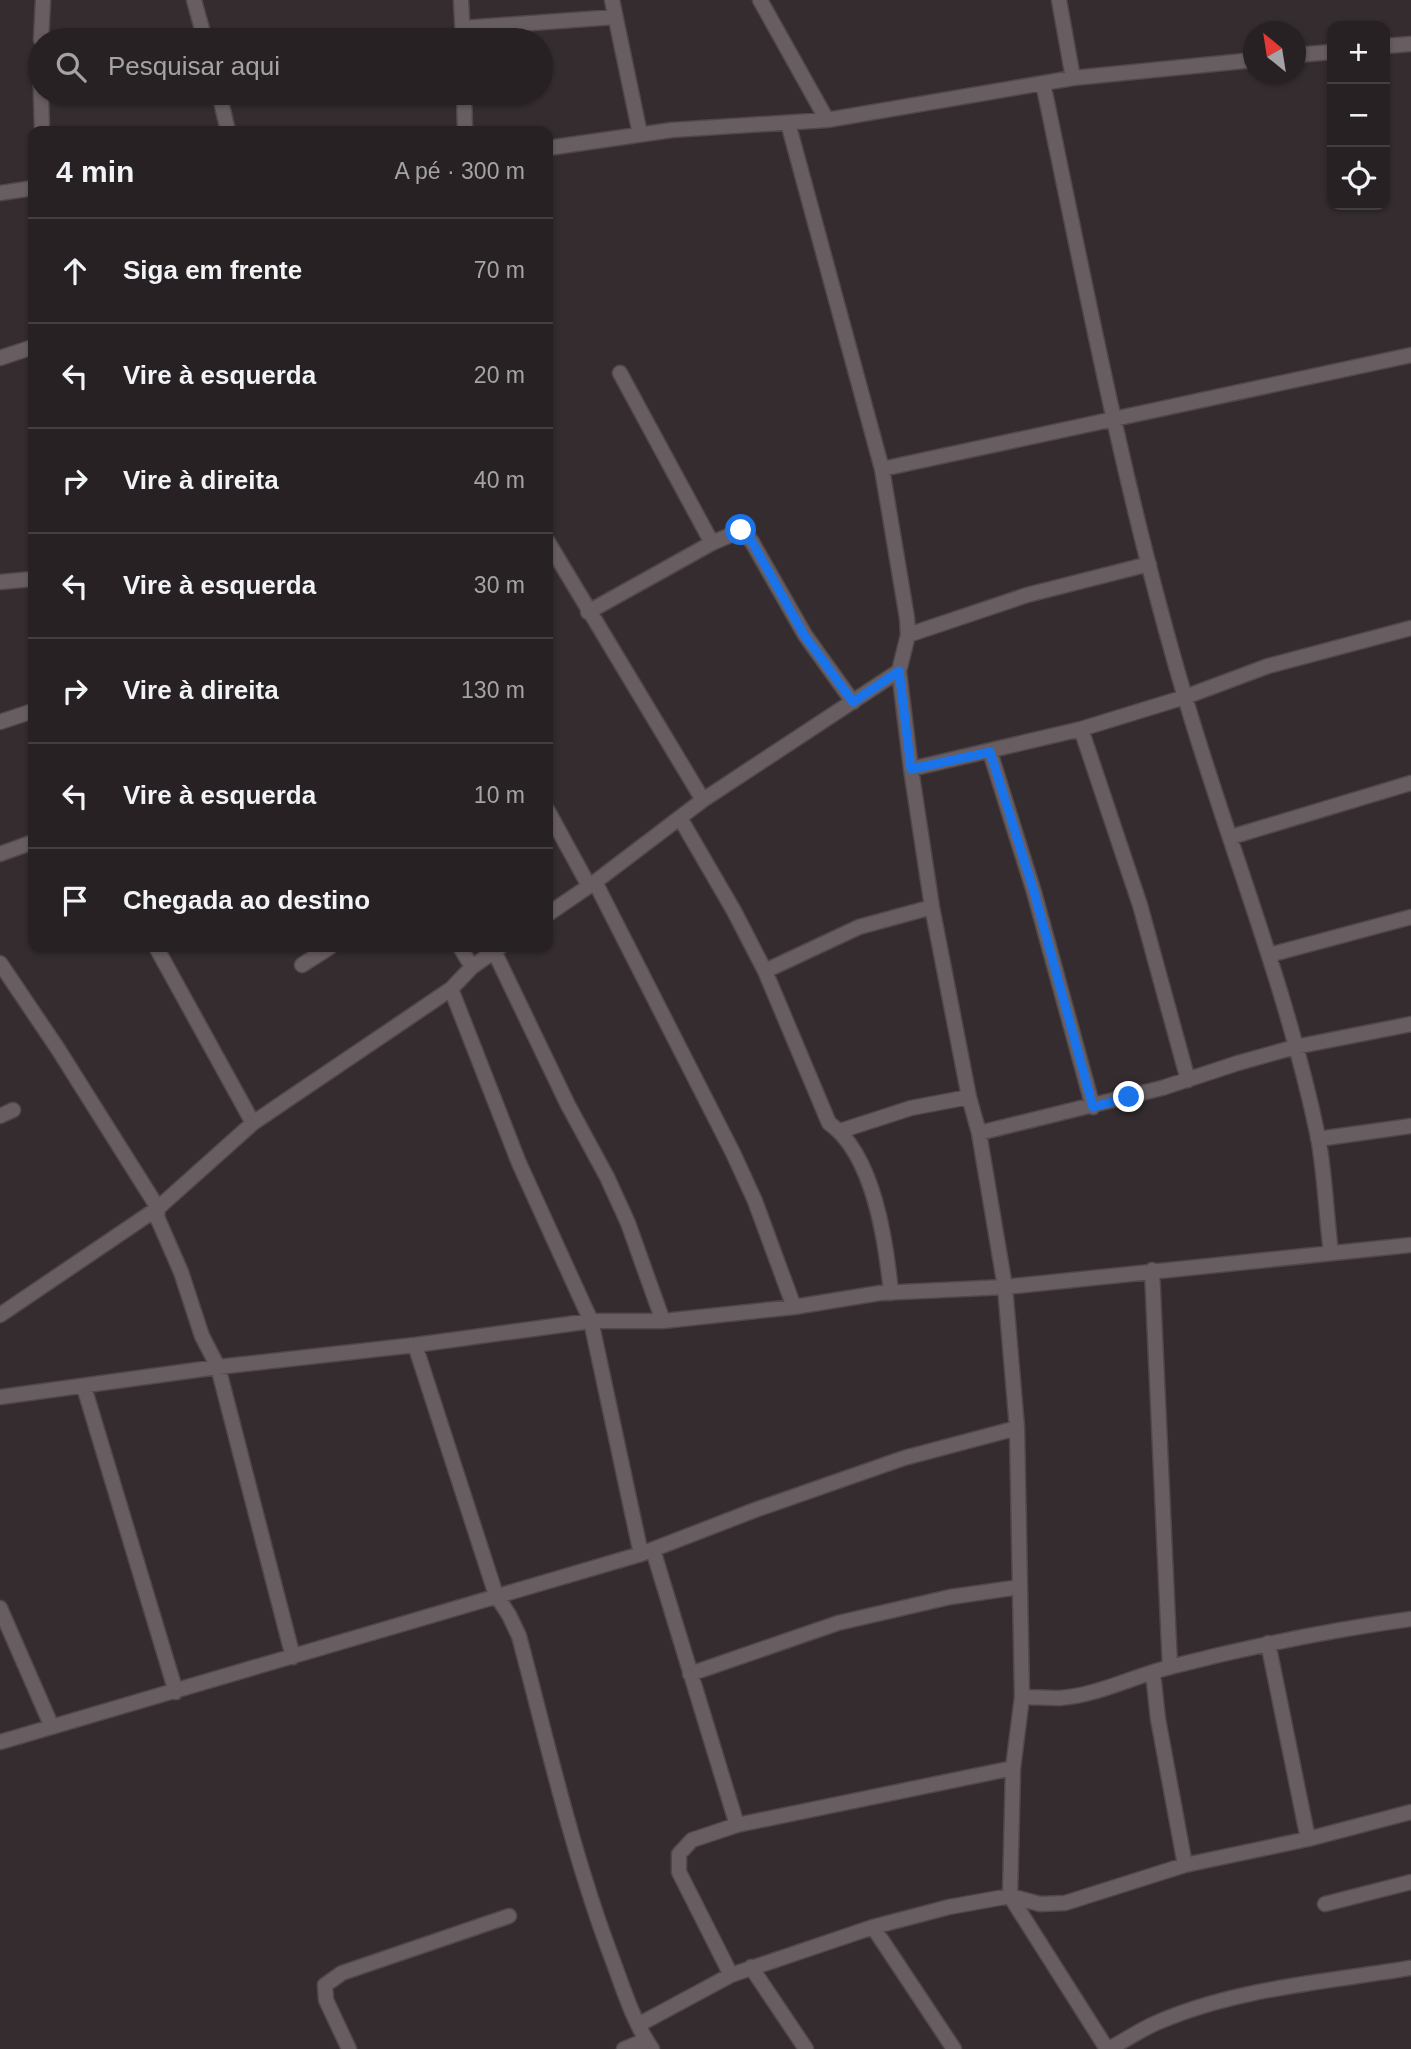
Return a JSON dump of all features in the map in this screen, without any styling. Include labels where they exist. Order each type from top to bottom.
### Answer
[{"type":"street","points":[[42,28],[43,0]]},
{"type":"street","points":[[194,0],[202,28]]},
{"type":"street","points":[[461,0],[463,28]]},
{"type":"street","points":[[612,0],[640,134]]},
{"type":"street","points":[[760,0],[827,120]]},
{"type":"street","points":[[1059,0],[1073,78]]},
{"type":"street","points":[[517,28],[615,17]]},
{"type":"street","points":[[1390,46],[1411,44]]},
{"type":"street","points":[[1306,54],[1327,52]]},
{"type":"street","points":[[553,147],[640,134],[827,120],[1073,78],[1243,61]]},
{"type":"street","points":[[1042,83],[1114,419],[1149,564],[1185,697],[1269,955],[1318,1139],[1331,1252]]},
{"type":"street","points":[[41,105],[42,126]]},
{"type":"street","points":[[222,105],[227,126]]},
{"type":"street","points":[[464,105],[465,126]]},
{"type":"street","points":[[788,123],[881,469],[908,635],[899,671],[911,769],[932,907],[969,1097],[979,1133],[1005,1287],[1017,1428],[1022,1697],[1013,1768],[1010,1895],[1108,2049],[1156,2023],[1205,2006],[1255,1993],[1411,1968]]},
{"type":"street","points":[[0,193],[28,189]]},
{"type":"street","points":[[0,358],[28,349]]},
{"type":"street","points":[[881,469],[1411,355]]},
{"type":"street","points":[[620,373],[712,542]]},
{"type":"street","points":[[588,612],[738,530],[747,534],[804,635],[853,702]]},
{"type":"street","points":[[553,551],[703,800]]},
{"type":"street","points":[[908,635],[1027,595],[1149,564]]},
{"type":"street","points":[[0,582],[28,579]]},
{"type":"street","points":[[911,769],[1081,729],[1185,697],[1268,666],[1411,628]]},
{"type":"street","points":[[553,911],[703,800],[899,671]]},
{"type":"street","points":[[0,722],[28,713]]},
{"type":"street","points":[[1081,729],[1140,905],[1188,1080]]},
{"type":"street","points":[[990,752],[1034,892],[1093,1107]]},
{"type":"street","points":[[1231,837],[1411,783]]},
{"type":"street","points":[[680,818],[765,971],[829,1123],[839,1131],[861,1160],[876,1205],[891,1293]]},
{"type":"street","points":[[553,819],[592,884],[733,1153],[755,1201],[794,1307]]},
{"type":"street","points":[[0,854],[28,844]]},
{"type":"street","points":[[765,971],[859,928],[932,907]]},
{"type":"street","points":[[1269,955],[1411,916]]},
{"type":"street","points":[[159,952],[253,1123]]},
{"type":"street","points":[[302,965],[322,952]]},
{"type":"street","points":[[463,952],[472,967]]},
{"type":"street","points":[[0,1315],[158,1208],[253,1123],[451,989],[472,967],[493,952]]},
{"type":"street","points":[[498,952],[568,1105],[618,1200],[663,1321]]},
{"type":"street","points":[[0,962],[158,1208],[157,1217],[164,1237],[181,1272],[202,1336],[218,1367],[293,1657]]},
{"type":"street","points":[[451,989],[519,1163],[591,1321],[647,1552],[690,1674],[737,1825]]},
{"type":"street","points":[[979,1133],[1093,1107],[1295,1047],[1411,1024]]},
{"type":"street","points":[[839,1131],[911,1108],[969,1097]]},
{"type":"street","points":[[1318,1139],[1411,1126]]},
{"type":"street","points":[[0,1397],[591,1321],[663,1321],[891,1293],[1005,1287],[1411,1245]]},
{"type":"street","points":[[1152,1270],[1170,1667]]},
{"type":"street","points":[[415,1345],[496,1595],[519,1636],[601,1930],[638,2025],[649,2045],[624,2049]]},
{"type":"street","points":[[84,1387],[176,1692]]},
{"type":"street","points":[[0,1742],[647,1552],[755,1510],[904,1458],[1017,1428]]},
{"type":"street","points":[[690,1674],[838,1623],[950,1597],[1020,1587]]},
{"type":"street","points":[[0,1608],[52,1727]]},
{"type":"street","points":[[1022,1697],[1062,1698],[1268,1643],[1411,1619]]},
{"type":"street","points":[[1268,1643],[1308,1839]]},
{"type":"street","points":[[1153,1673],[1157,1719],[1185,1865]]},
{"type":"street","points":[[730,1975],[679,1872],[679,1854],[692,1840],[737,1825],[1013,1768]]},
{"type":"street","points":[[638,2025],[730,1975],[873,1927],[949,1907],[1010,1895],[1040,1904],[1065,1903],[1185,1865],[1308,1839],[1411,1812]]},
{"type":"street","points":[[1325,1905],[1411,1882]]},
{"type":"street","points":[[349,2049],[326,2000],[325,1985],[330,1980],[342,1973],[509,1916]]},
{"type":"street","points":[[873,1927],[954,2049]]},
{"type":"street","points":[[751,1967],[806,2049]]},
{"type":"route","points":[[741,530],[752,542],[804,635],[853,702],[899,671],[911,769],[990,752],[1034,892],[1093,1107],[1129,1097]]}]
